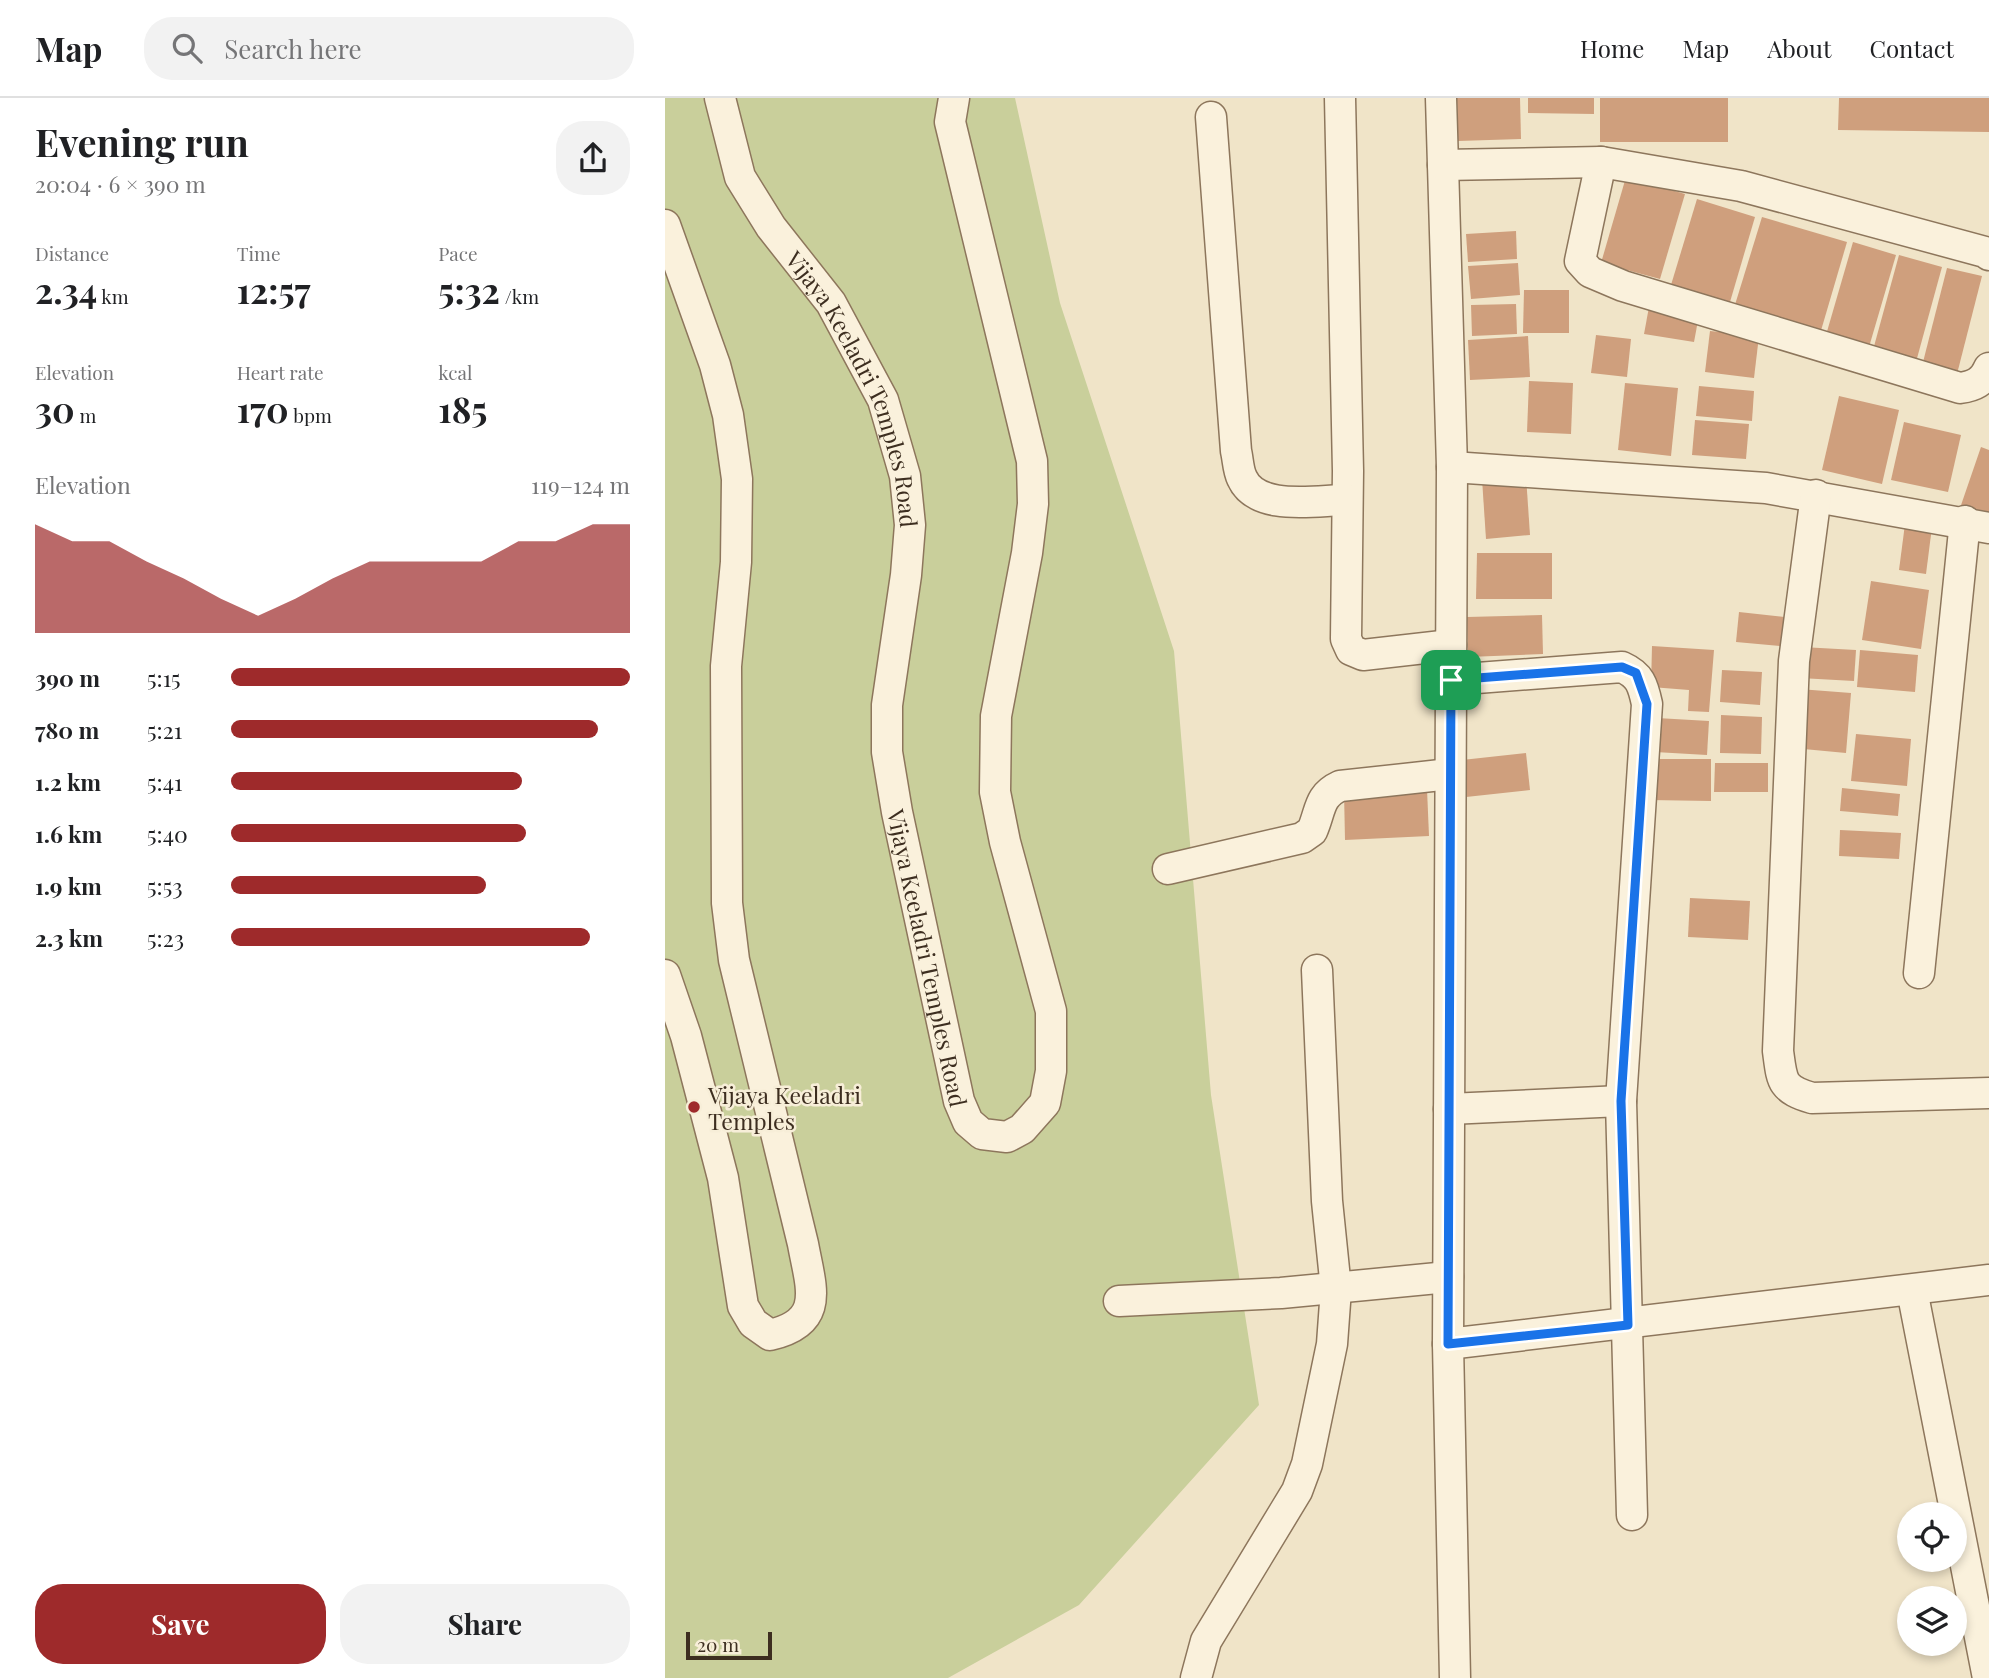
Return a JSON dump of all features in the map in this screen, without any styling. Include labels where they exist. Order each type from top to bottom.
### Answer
[{"type":"street","name":"Vijaya Keeladri Temples Road","points":[[720,98],[740,177],[771,227],[831,303],[883,400],[905,476],[910,524],[906,575],[887,705],[891,776],[959,1101],[968,1122],[982,1134],[1007,1137],[1022,1129],[1045,1103],[1051,1072],[1051,1011],[1005,842],[995,792],[996,716],[1027,554],[1033,504],[1032,461],[950,122],[954,98]]},
{"type":"street","points":[[1340,98],[1347,500],[1346,639],[1351,650],[1363,655],[1451,645]]},
{"type":"street","points":[[1441,98],[1452,467],[1448,1344],[1455,1678]]},
{"type":"street","points":[[1211,117],[1236,451],[1241,477],[1253,494],[1268,500],[1347,500]]},
{"type":"street","points":[[1443,165],[1601,162],[1741,186],[1989,255]]},
{"type":"street","points":[[1601,162],[1580,261],[1590,272],[1623,286],[1961,388],[1973,386],[1983,379],[1989,368]]},
{"type":"street","points":[[665,225],[715,365],[728,415],[737,479],[736,562],[726,666],[727,903],[734,960],[803,1244],[811,1288],[808,1313],[793,1329],[770,1335],[753,1323],[743,1306],[723,1178],[686,1036],[665,975]]},
{"type":"street","points":[[1452,467],[1766,488],[1977,525],[1919,973]]},
{"type":"street","points":[[1816,495],[1793,688],[1778,1051],[1782,1081],[1793,1093],[1812,1098],[1989,1093]]},
{"type":"street","points":[[1451,680],[1622,667],[1636,673],[1643,686],[1647,704],[1621,1101],[1632,1515]]},
{"type":"street","points":[[1168,869],[1302,838],[1313,831],[1321,800],[1327,792],[1340,786],[1450,774]]},
{"type":"street","points":[[1196,1678],[1206,1641],[1297,1491],[1307,1464],[1332,1344],[1336,1289],[1327,1201],[1317,970]]},
{"type":"street","points":[[1449,1109],[1621,1101]]},
{"type":"street","points":[[1119,1301],[1336,1289],[1448,1277]]},
{"type":"street","points":[[1448,1344],[1628,1325],[1989,1280]]},
{"type":"street","points":[[1912,1290],[1988,1678]]},
{"type":"green space","points":[[665,98],[1015,98],[1060,303],[1174,651],[1211,1095],[1259,1405],[1079,1605],[948,1678],[665,1678]]},
{"type":"building","points":[[1457,98],[1520,98],[1521,139],[1458,141]]},
{"type":"building","points":[[1528,98],[1594,98],[1594,114],[1528,113]]},
{"type":"building","points":[[1600,98],[1728,98],[1728,142],[1600,142]]},
{"type":"building","points":[[1839,98],[1989,98],[1989,132],[1838,130]]},
{"type":"building","points":[[1626,177],[1685,194],[1660,279],[1601,263]]},
{"type":"building","points":[[1697,199],[1755,217],[1730,302],[1671,285]]},
{"type":"building","points":[[1762,217],[1847,242],[1820,334],[1734,308]]},
{"type":"building","points":[[1516,231],[1517,259],[1468,262],[1466,234]]},
{"type":"building","points":[[1853,242],[1896,255],[1869,347],[1826,335]]},
{"type":"building","points":[[1899,255],[1942,267],[1916,362],[1873,350]]},
{"type":"building","points":[[1518,263],[1520,295],[1471,299],[1468,266]]},
{"type":"building","points":[[1947,268],[1982,276],[1957,374],[1922,366]]},
{"type":"building","points":[[1524,290],[1569,290],[1569,333],[1523,333]]},
{"type":"building","points":[[1516,304],[1517,334],[1472,336],[1471,305]]},
{"type":"building","points":[[1649,307],[1699,315],[1694,342],[1644,334]]},
{"type":"building","points":[[1710,331],[1759,336],[1754,378],[1705,372]]},
{"type":"building","points":[[1596,335],[1631,339],[1627,377],[1591,373]]},
{"type":"building","points":[[1528,336],[1530,377],[1470,380],[1468,340]]},
{"type":"building","points":[[1529,381],[1573,383],[1571,434],[1527,432]]},
{"type":"building","points":[[1625,383],[1678,388],[1671,456],[1618,450]]},
{"type":"building","points":[[1699,386],[1754,391],[1752,421],[1696,416]]},
{"type":"building","points":[[1839,396],[1899,410],[1882,484],[1822,470]]},
{"type":"building","points":[[1695,420],[1749,424],[1746,459],[1692,455]]},
{"type":"building","points":[[1904,422],[1961,435],[1948,492],[1891,480]]},
{"type":"building","points":[[1981,447],[1989,450],[1989,517],[1960,508]]},
{"type":"building","points":[[1526,476],[1530,535],[1486,539],[1482,479]]},
{"type":"building","points":[[1905,524],[1932,527],[1926,574],[1899,570]]},
{"type":"building","points":[[1477,553],[1552,553],[1552,599],[1476,599]]},
{"type":"building","points":[[1871,581],[1929,590],[1921,649],[1862,640]]},
{"type":"building","points":[[1739,612],[1793,618],[1790,647],[1736,642]]},
{"type":"building","points":[[1542,615],[1543,654],[1468,657],[1467,617]]},
{"type":"building","points":[[1652,646],[1714,650],[1709,712],[1688,711],[1689,690],[1651,687]]},
{"type":"building","points":[[1802,647],[1856,650],[1854,681],[1800,678]]},
{"type":"building","points":[[1860,650],[1918,655],[1915,692],[1857,687]]},
{"type":"building","points":[[1722,670],[1762,672],[1760,705],[1720,702]]},
{"type":"building","points":[[1799,689],[1851,693],[1846,753],[1793,748]]},
{"type":"building","points":[[1721,715],[1762,717],[1761,754],[1720,753]]},
{"type":"building","points":[[1657,718],[1709,721],[1707,755],[1655,752]]},
{"type":"building","points":[[1856,734],[1911,739],[1907,786],[1851,781]]},
{"type":"building","points":[[1526,753],[1530,790],[1466,797],[1462,760]]},
{"type":"building","points":[[1649,759],[1711,759],[1711,801],[1649,800]]},
{"type":"building","points":[[1715,763],[1768,763],[1768,792],[1714,792]]},
{"type":"building","points":[[1842,788],[1900,794],[1898,816],[1840,811]]},
{"type":"building","points":[[1427,789],[1429,836],[1345,840],[1344,792]]},
{"type":"building","points":[[1840,830],[1901,833],[1899,859],[1839,856]]},
{"type":"building","points":[[1690,898],[1750,901],[1748,940],[1688,937]]},
{"type":"place","name":"Vijaya Keeladri Temples","points":[[694,1107]]},
{"type":"route","points":[[1622,667],[1636,673],[1643,686],[1647,704],[1621,1101],[1628,1325],[1448,1344],[1451,680],[1622,667]]}]
